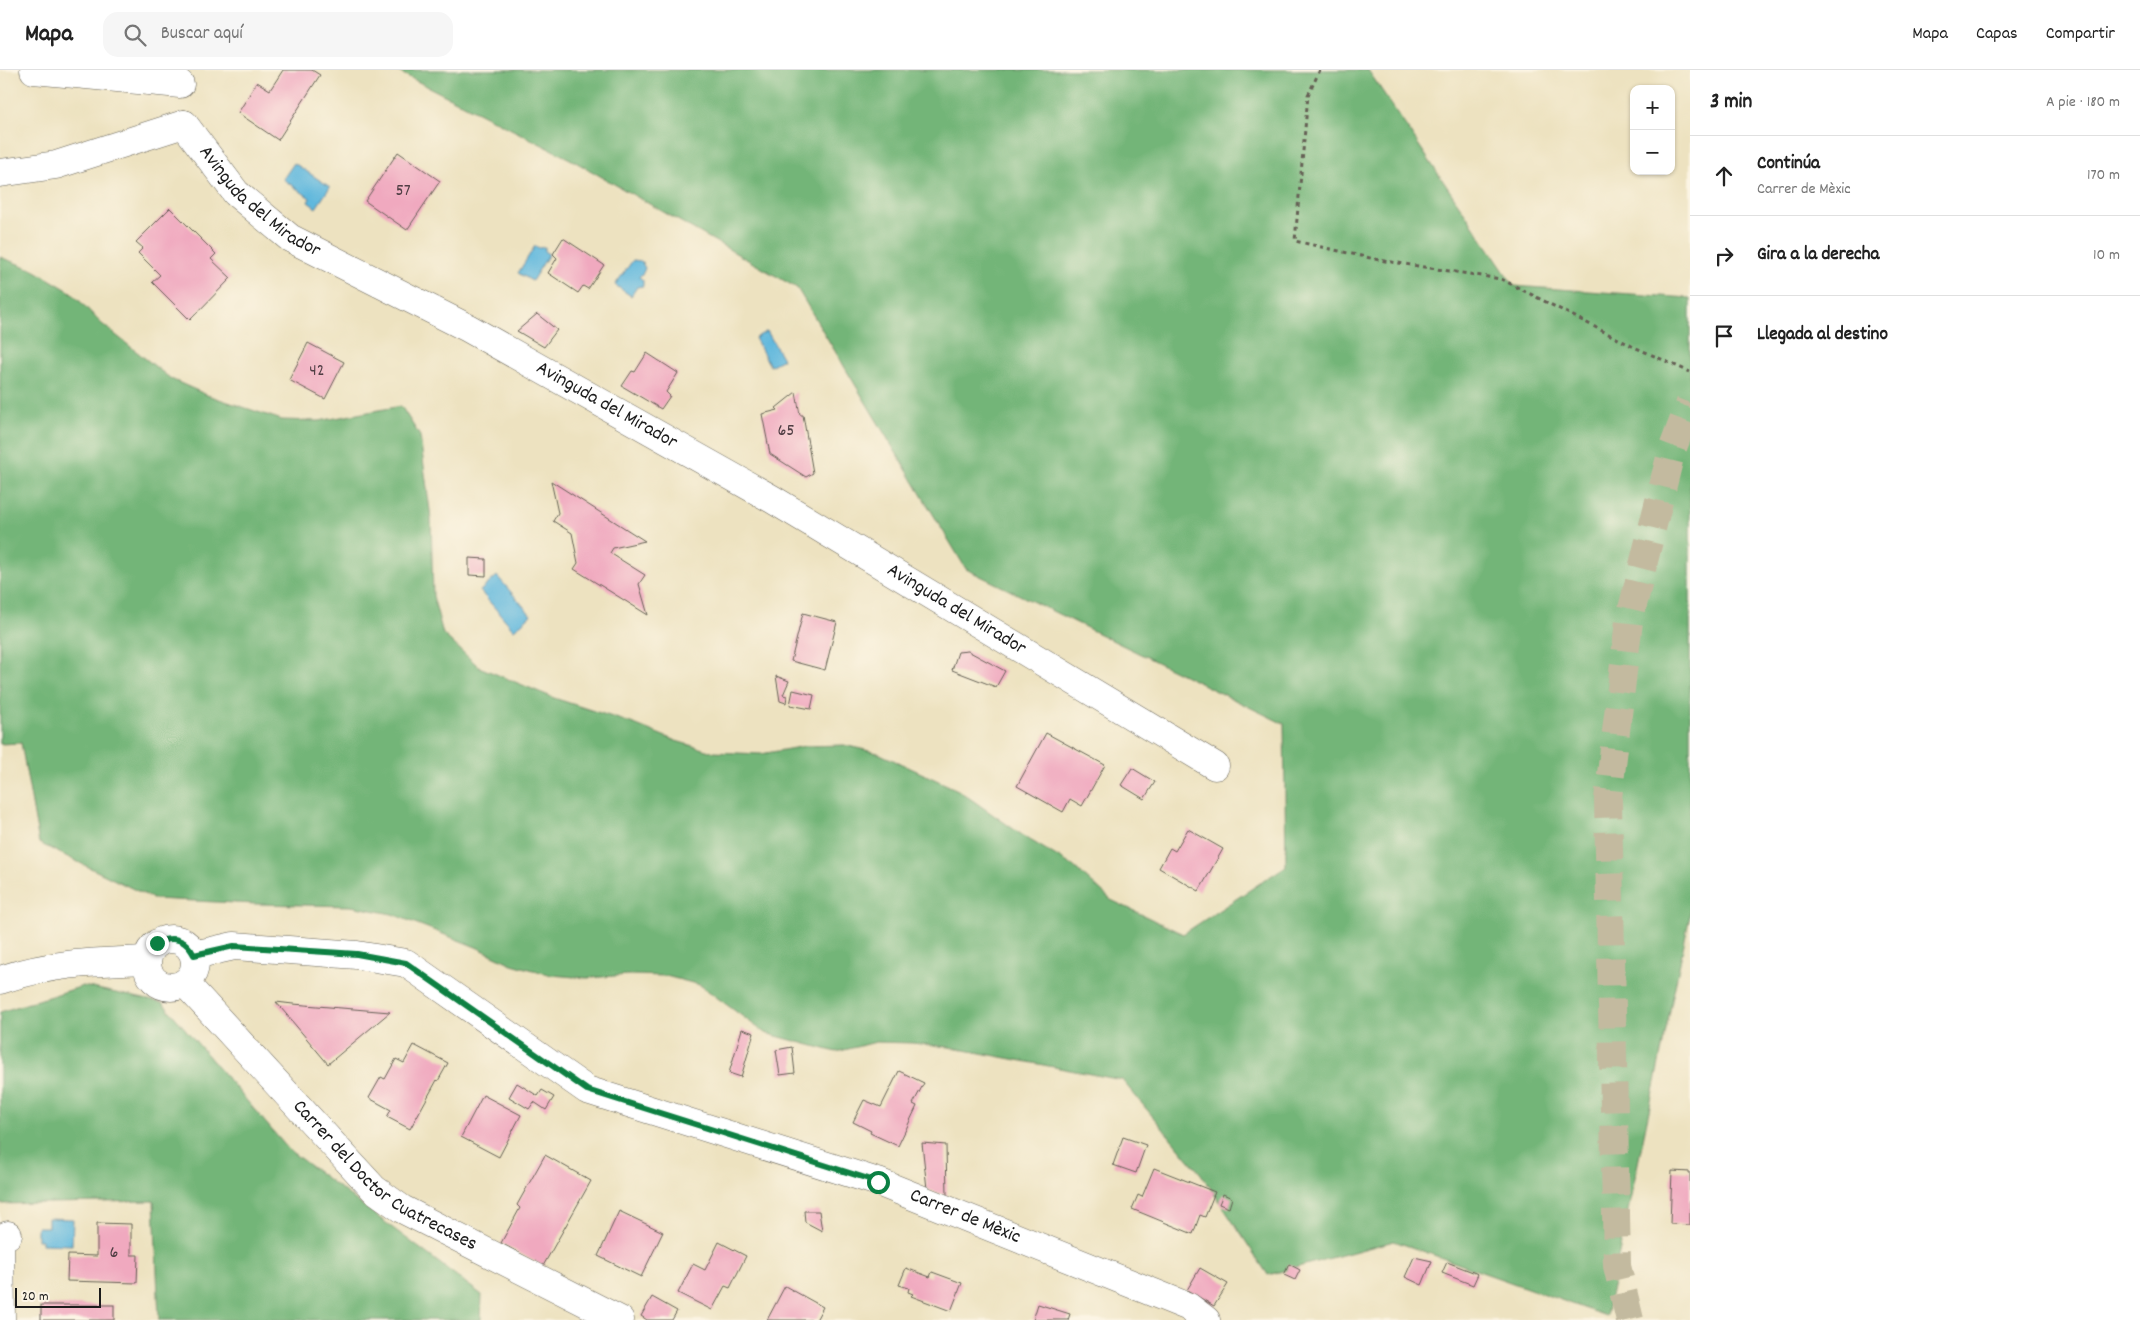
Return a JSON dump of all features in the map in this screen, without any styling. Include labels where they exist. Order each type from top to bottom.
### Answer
[{"type":"street","points":[[34,70],[185,77],[184,124]]},
{"type":"street","name":"Avinguda del Mirador","points":[[0,173],[56,165],[184,124],[236,193],[290,238],[468,328],[772,499],[1215,766]]},
{"type":"street","points":[[171,938],[185,943],[194,955],[194,971],[185,983],[169,987],[154,980],[149,975],[146,960],[148,954],[157,943],[171,938]]},
{"type":"street","name":"Carrer de Mèxic","points":[[194,955],[234,946],[357,954],[406,963],[587,1090],[878,1182],[1189,1307],[1206,1320]]},
{"type":"street","points":[[0,980],[24,972],[59,965],[146,960]]},
{"type":"street","name":"Carrer del Doctor Cuatrecases","points":[[185,983],[374,1189],[402,1209],[620,1320]]},
{"type":"street","points":[[1,1320],[0,1239],[8,1235]]},
{"type":"path","points":[[1320,70],[1308,96],[1295,241],[1379,260],[1501,279],[1632,346],[1690,372]]},
{"type":"green space","points":[[395,70],[1368,70],[1514,286],[1690,298],[1690,915],[1606,1316],[1394,1241],[1268,1275],[1201,1174],[1122,1080],[949,1047],[912,1043],[876,1042],[836,1052],[765,1033],[700,985],[666,976],[629,975],[587,978],[551,975],[512,964],[476,947],[392,914],[351,906],[154,899],[39,843],[21,743],[0,744],[0,257],[34,270],[71,292],[102,324],[171,379],[207,395],[282,420],[319,421],[401,406],[420,436],[431,518],[433,596],[443,634],[479,667],[554,698],[713,752],[761,754],[805,746],[844,745],[878,753],[958,790],[1025,837],[1073,866],[1111,900],[1183,934],[1286,866],[1284,724],[966,569],[797,288],[572,160]]},
{"type":"green space","points":[[83,986],[163,1003],[289,1150],[482,1295],[481,1320],[159,1320],[154,1201],[0,1204],[0,1012]]},
{"type":"water","points":[[294,163],[330,187],[316,208],[308,202],[310,198],[283,179]]},
{"type":"water","points":[[535,246],[539,248],[545,247],[545,252],[549,254],[532,281],[518,273]]},
{"type":"water","points":[[633,260],[641,261],[645,268],[639,277],[643,280],[643,286],[637,287],[631,296],[615,285]]},
{"type":"water","points":[[767,331],[783,359],[770,366],[755,338]]},
{"type":"water","points":[[497,576],[531,615],[514,630],[480,591]]},
{"type":"water","points":[[48,1218],[73,1219],[72,1245],[42,1244],[42,1240],[37,1240],[37,1227],[48,1227]]},
{"type":"building","points":[[283,70],[312,70],[320,75],[278,140],[238,113],[257,82],[270,90]]},
{"type":"building","points":[[398,152],[440,181],[407,230],[365,201]]},
{"type":"building","points":[[170,208],[216,254],[211,259],[231,278],[190,320],[152,282],[160,275],[138,253],[143,248],[136,242]]},
{"type":"building","points":[[563,238],[604,265],[588,289],[583,286],[578,293],[548,273],[557,258],[553,254]]},
{"type":"building","points":[[537,314],[557,330],[544,347],[517,331]]},
{"type":"building","points":[[308,343],[344,362],[325,399],[289,380]]},
{"type":"building","points":[[647,353],[678,373],[666,392],[670,396],[661,409],[622,386],[632,371],[635,372]]},
{"type":"building","points":[[796,392],[800,415],[803,415],[813,473],[806,477],[770,454],[762,414],[778,410],[776,408]]},
{"type":"building","points":[[551,481],[645,541],[613,548],[610,553],[645,575],[639,584],[648,615],[574,569],[578,563],[572,533],[553,521],[558,513]]},
{"type":"building","points":[[469,558],[486,559],[486,576],[469,575]]},
{"type":"building","points":[[803,613],[837,622],[825,670],[791,661]]},
{"type":"building","points":[[968,651],[1005,671],[996,687],[952,670],[958,652]]},
{"type":"building","points":[[776,676],[789,681],[783,695],[787,696],[786,703],[780,701]]},
{"type":"building","points":[[793,690],[814,695],[811,709],[790,705]]},
{"type":"building","points":[[1046,733],[1105,765],[1082,806],[1070,799],[1063,812],[1017,786]]},
{"type":"building","points":[[1132,768],[1155,782],[1144,799],[1121,785]]},
{"type":"building","points":[[1188,829],[1223,849],[1199,891],[1159,868],[1170,848],[1175,851]]},
{"type":"building","points":[[276,1002],[293,1004],[390,1012],[328,1064]]},
{"type":"building","points":[[742,1029],[754,1033],[741,1077],[729,1073]]},
{"type":"building","points":[[414,1045],[448,1063],[410,1129],[387,1117],[391,1110],[369,1098],[381,1077],[385,1079],[396,1059],[404,1063]]},
{"type":"building","points":[[792,1047],[795,1073],[780,1075],[776,1050]]},
{"type":"building","points":[[899,1071],[924,1083],[913,1104],[917,1106],[898,1146],[870,1133],[871,1131],[853,1122],[864,1100],[881,1107]]},
{"type":"building","points":[[517,1083],[538,1096],[542,1090],[554,1097],[546,1110],[534,1102],[529,1109],[509,1097]]},
{"type":"building","points":[[483,1095],[521,1115],[499,1157],[461,1137]]},
{"type":"building","points":[[1123,1137],[1146,1145],[1136,1173],[1113,1165]]},
{"type":"building","points":[[922,1143],[946,1145],[947,1196],[927,1189]]},
{"type":"building","points":[[545,1155],[591,1181],[543,1266],[501,1243],[520,1208],[517,1205]]},
{"type":"building","points":[[1154,1168],[1215,1192],[1205,1217],[1200,1215],[1193,1234],[1132,1209],[1138,1195],[1142,1197]]},
{"type":"building","points":[[1672,1171],[1690,1172],[1690,1225],[1670,1224]]},
{"type":"building","points":[[1223,1194],[1232,1198],[1229,1208],[1219,1204]]},
{"type":"building","points":[[619,1211],[663,1232],[641,1277],[598,1256]]},
{"type":"building","points":[[804,1211],[819,1211],[822,1231],[805,1222]]},
{"type":"building","points":[[97,1223],[131,1224],[131,1255],[138,1255],[137,1283],[67,1281],[68,1255],[97,1256]]},
{"type":"building","points":[[719,1242],[746,1256],[730,1288],[725,1286],[712,1310],[678,1293],[693,1264],[705,1270]]},
{"type":"building","points":[[1414,1257],[1432,1261],[1422,1285],[1405,1277]]},
{"type":"building","points":[[1447,1262],[1478,1274],[1473,1285],[1442,1273]]},
{"type":"building","points":[[1289,1264],[1300,1270],[1295,1280],[1284,1275]]},
{"type":"building","points":[[906,1268],[930,1277],[932,1272],[962,1283],[951,1311],[911,1296],[913,1294],[908,1292],[909,1288],[899,1285]]},
{"type":"building","points":[[1200,1268],[1228,1284],[1214,1306],[1187,1290]]},
{"type":"building","points":[[785,1286],[823,1307],[816,1320],[767,1320]]},
{"type":"building","points":[[652,1297],[677,1311],[672,1320],[647,1320],[641,1316]]},
{"type":"building","points":[[1038,1304],[1070,1314],[1068,1320],[1033,1320]]},
{"type":"building","points":[[41,1305],[114,1305],[114,1320],[41,1320]]},
{"type":"tunnel","points":[[1630,1320],[1617,1266],[1608,799],[1629,621],[1671,453],[1690,403]]},
{"type":"route","points":[[157,943],[171,938],[179,939],[191,948],[194,955],[234,946],[357,954],[406,963],[587,1090],[878,1182]]}]
